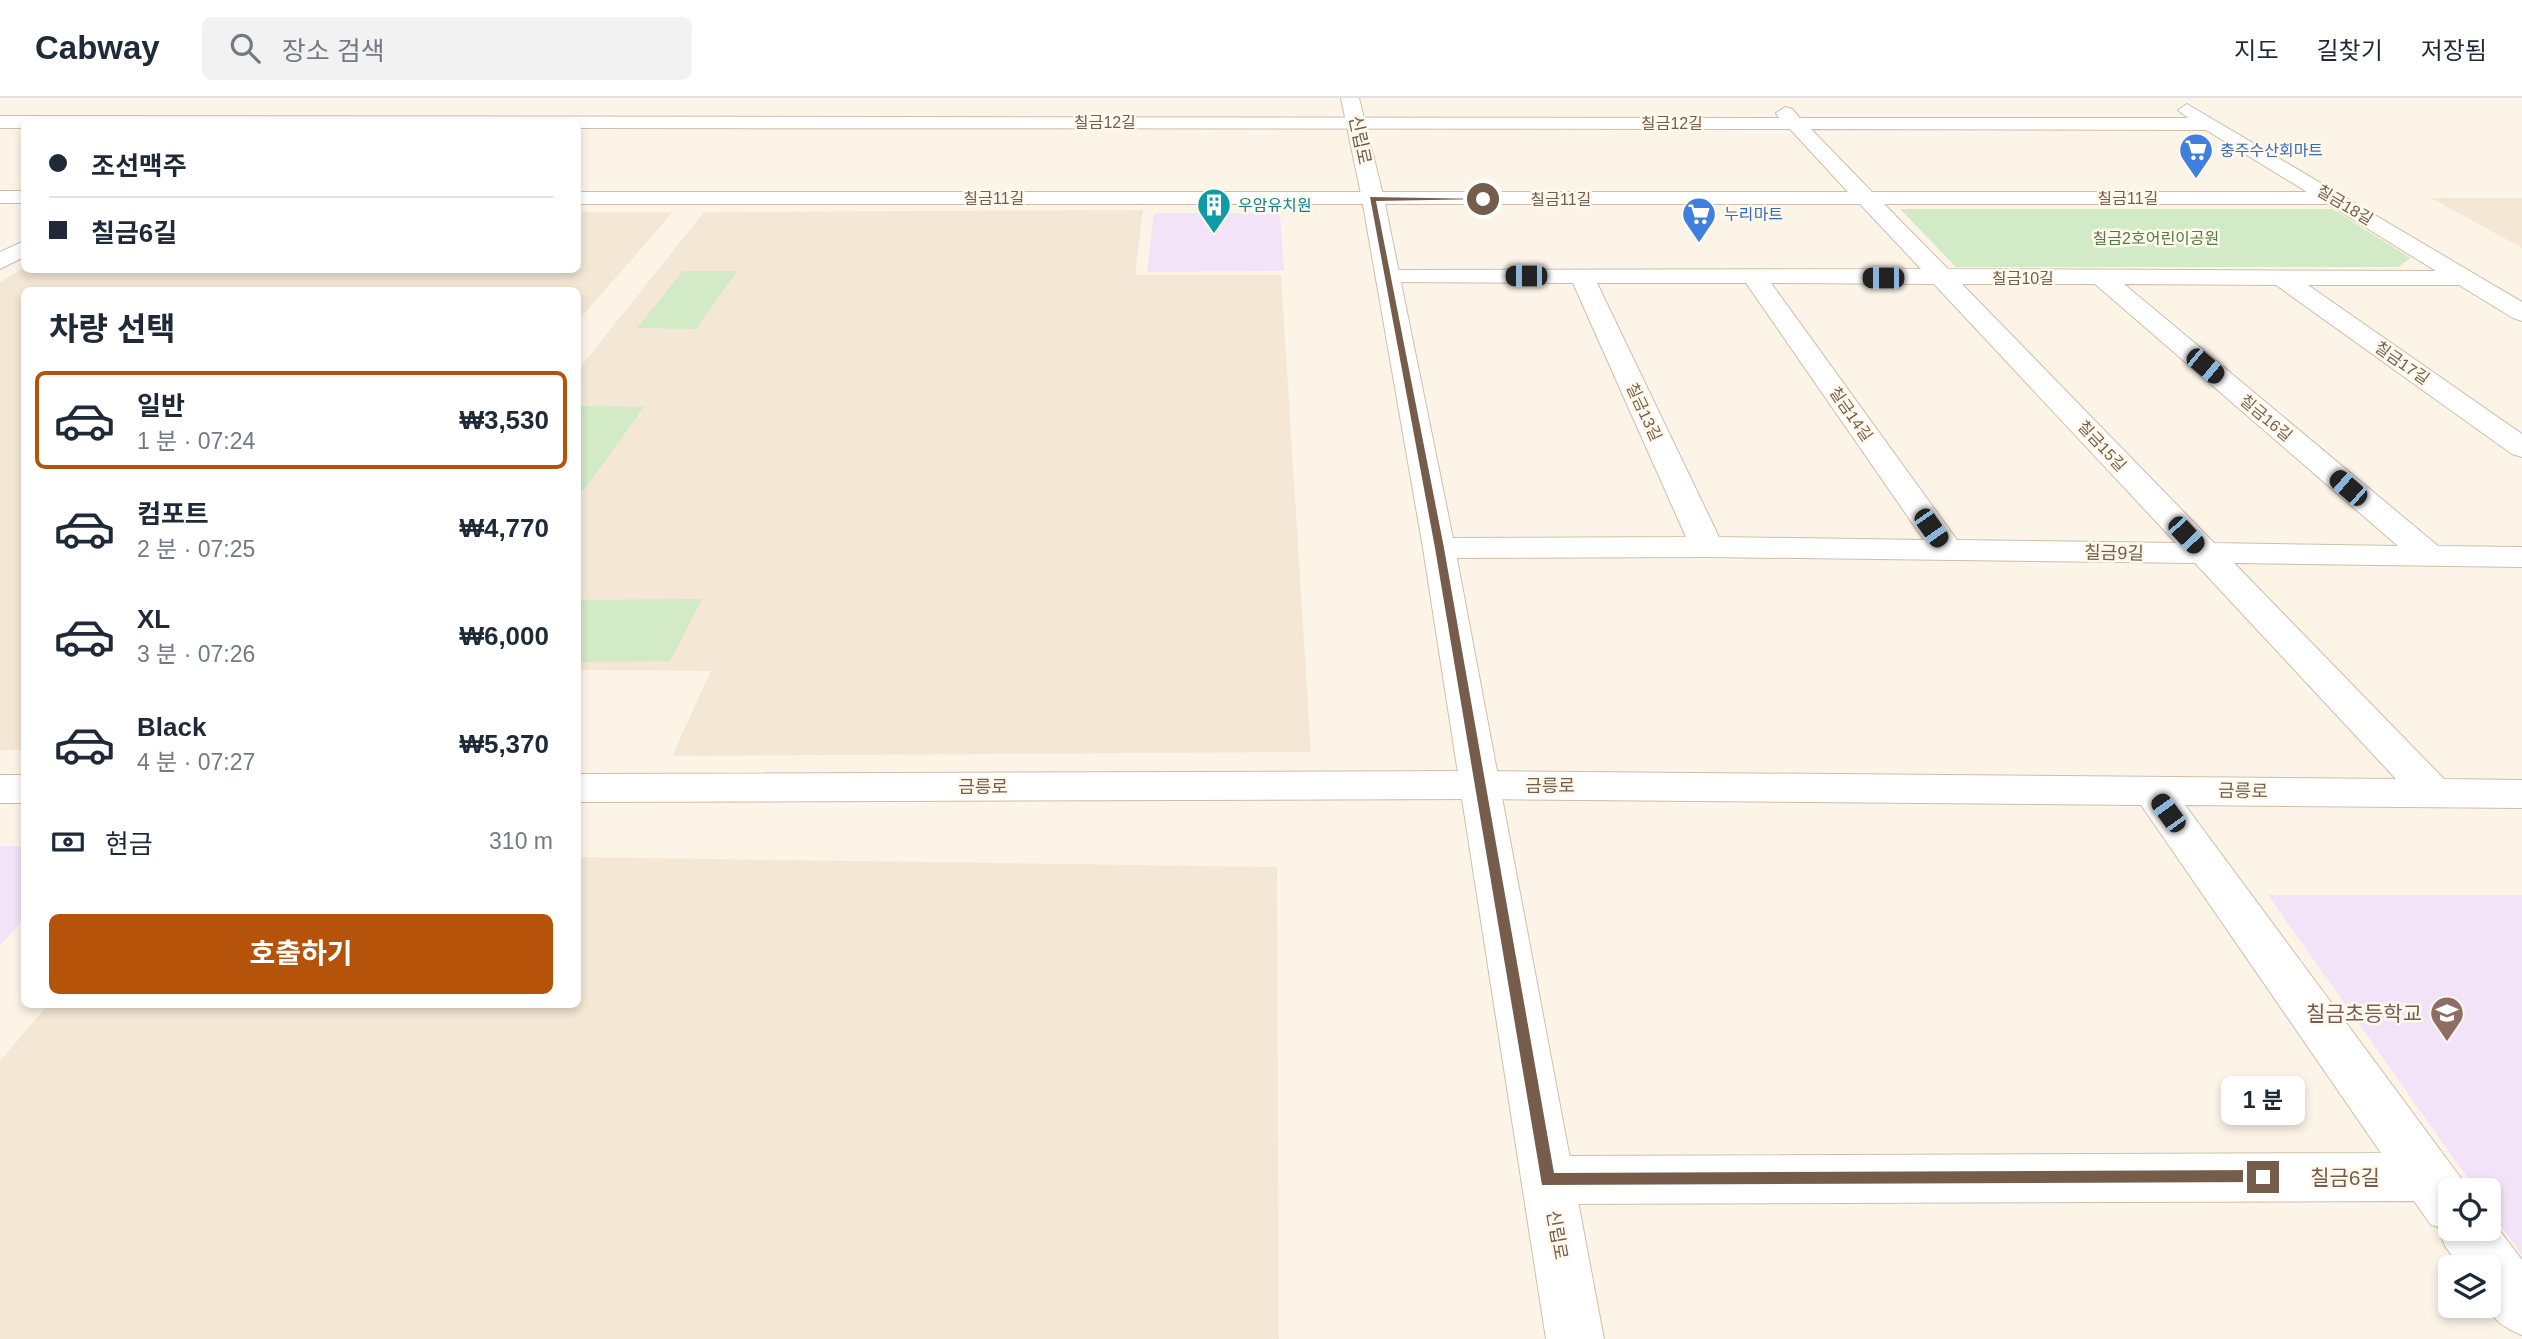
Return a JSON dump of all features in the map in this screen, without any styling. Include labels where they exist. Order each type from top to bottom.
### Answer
[{"type":"street","name":"칠금15길","points":[[1770,98],[2434,793]]},
{"type":"street","name":"칠금18길","points":[[2168,98],[2522,313]]},
{"type":"street","points":[[250,119],[278,104]]},
{"type":"street","name":"칠금12길","points":[[521,119],[1353,110],[1794,123],[2210,124]]},
{"type":"street","name":"신립로","points":[[1353,110],[1373,199],[1439,548],[1575,1339]]},
{"type":"street","name":"칠금12길","points":[[0,122],[21,122]]},
{"type":"street","points":[[0,197],[21,197]]},
{"type":"street","name":"칠금11길","points":[[581,198],[2334,198]]},
{"type":"street","points":[[0,262],[21,250]]},
{"type":"street","name":"칠금10길","points":[[1387,275],[2464,278]]},
{"type":"street","name":"칠금13길","points":[[1582,276],[1707,548]]},
{"type":"street","name":"칠금14길","points":[[1754,277],[1948,551]]},
{"type":"street","name":"칠금16길","points":[[2102,278],[2431,557]]},
{"type":"street","name":"칠금17길","points":[[2282,278],[2522,448]]},
{"type":"street","name":"칠금9길","points":[[1439,548],[1707,548],[2522,557]]},
{"type":"street","name":"금릉로","points":[[581,788],[1479,785],[2522,794]]},
{"type":"street","points":[[0,789],[21,789]]},
{"type":"street","name":"칠금6길","points":[[2152,790],[2438,1191]]},
{"type":"street","name":"칠금6길","points":[[1548,1180],[2438,1192]]},
{"type":"street","points":[[2474,1241],[2522,1307]]},
{"type":"shaded area","points":[[2431,198],[2522,198],[2522,248]]},
{"type":"shaded area","points":[[1143,210],[1135,275],[1281,275],[1311,752],[672,756],[711,671],[581,670],[581,366],[704,212]]},
{"type":"shaded area","points":[[581,212],[673,212],[581,318],[581,287],[21,287],[21,750],[0,750],[0,282],[21,270],[21,273],[581,273]]},
{"type":"shaded area","points":[[1154,213],[1280,213],[1284,271],[1147,272]]},
{"type":"shaded area","points":[[0,846],[21,846],[21,922],[0,946]]},
{"type":"shaded area","points":[[581,857],[1277,867],[1279,1339],[0,1339],[0,1061],[45,1008],[581,1008]]},
{"type":"shaded area","name":"칠금초등학교","points":[[2268,895],[2522,895],[2522,1256],[2501,1225],[2501,1178],[2468,1178]]},
{"type":"green space","name":"칠금2호어린이공원","points":[[1900,209],[2332,209],[2411,258],[2398,267],[1956,267]]},
{"type":"green space","points":[[683,271],[737,271],[696,329],[637,328]]},
{"type":"green space","points":[[644,407],[584,490],[581,490],[581,408]]},
{"type":"green space","points":[[702,599],[670,661],[581,662],[581,600]]},
{"type":"place","name":"충주수산회마트","points":[[2196,180]]},
{"type":"place","name":"우암유치원","points":[[1214,235]]},
{"type":"place","name":"누리마트","points":[[1699,244]]},
{"type":"place","name":"칠금초등학교","points":[[2447,1043]]},
{"type":"route","points":[[1483,199],[1373,199],[1439,548],[1548,1180],[2263,1177]]}]
